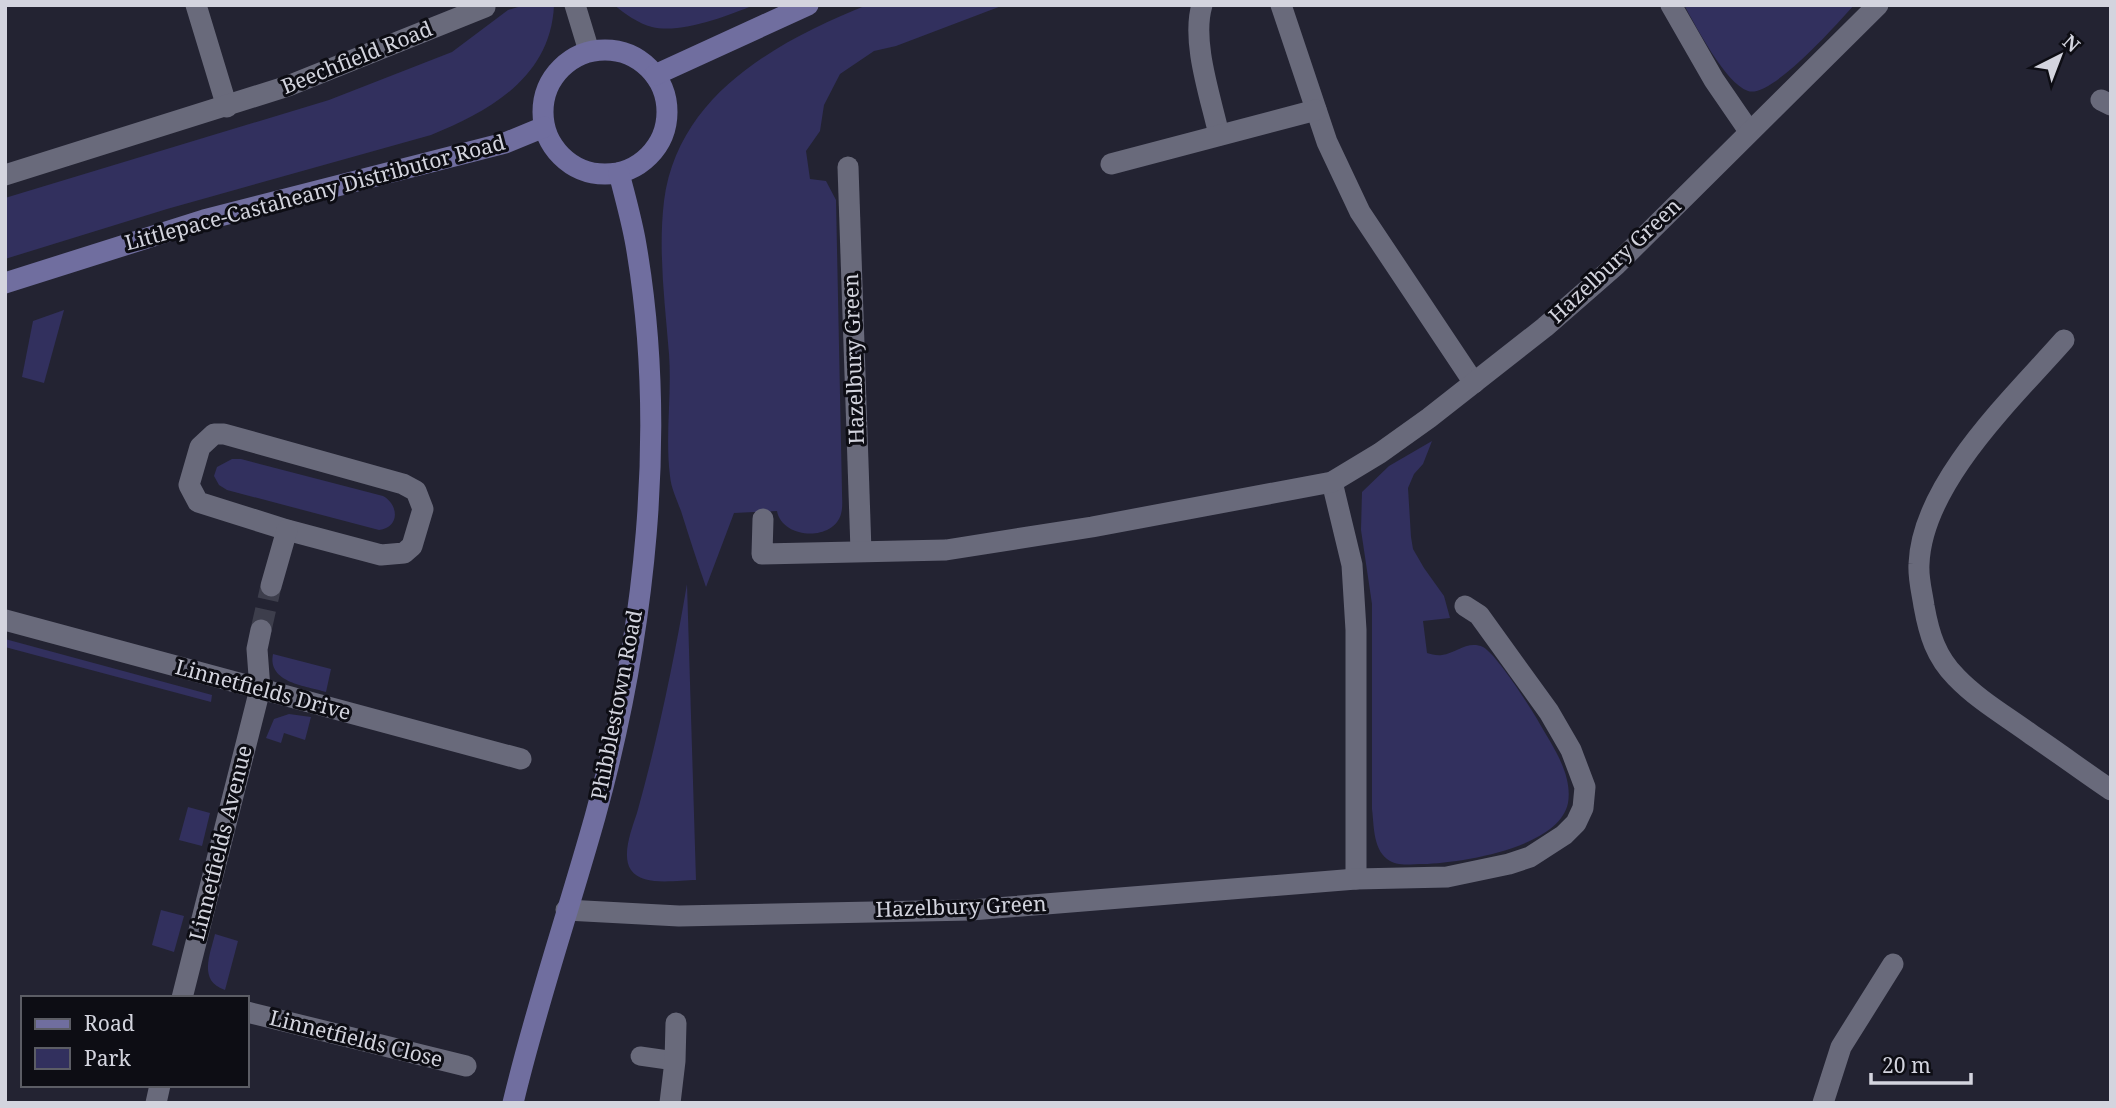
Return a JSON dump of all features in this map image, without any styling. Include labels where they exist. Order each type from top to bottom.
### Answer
[{"type":"street","points":[[196,5],[227,107]]},
{"type":"street","points":[[575,5],[589,51]]},
{"type":"street","points":[[655,75],[808,5]]},
{"type":"street","points":[[1202,5],[1199,16],[1200,45],[1219,135]]},
{"type":"street","points":[[1281,5],[1327,142],[1360,212],[1474,383]]},
{"type":"street","points":[[1671,5],[1714,80],[1749,131]]},
{"type":"street","name":"Hazelbury Green","points":[[763,519],[762,554],[924,552],[1092,527],[1332,482],[1387,448],[1474,383],[1545,327],[1616,265],[1878,5]]},
{"type":"street","name":"Beechfield Road","points":[[5,175],[288,86],[485,7]]},
{"type":"street","points":[[607,49],[626,53],[642,62],[655,75],[664,93],[667,114],[663,134],[653,151],[638,165],[619,173],[600,174],[581,169],[564,159],[552,145],[544,127],[542,108],[547,89],[556,72],[571,59],[589,51],[607,49]]},
{"type":"street","points":[[1111,164],[1316,110]]},
{"type":"street","name":"Littlepace-Castaheany Distributor Road","points":[[5,283],[204,220],[505,143],[544,127]]},
{"type":"street","name":"Hazelbury Green","points":[[848,167],[861,551]]},
{"type":"street","name":"Phibblestown Road","points":[[513,1103],[566,909],[595,816],[635,638],[647,517],[650,409],[646,327],[635,243],[619,173]]},
{"type":"street","points":[[2064,340],[1974,443],[1948,480],[1921,544],[1920,585],[1929,635],[1940,657],[1955,676],[1982,700],[2111,790]]},
{"type":"street","points":[[214,434],[224,434],[403,484],[416,491],[423,509],[412,546],[404,553],[381,555],[286,530],[198,502],[189,485],[200,447],[206,439],[214,434]]},
{"type":"street","points":[[1332,482],[1352,565],[1355,618],[1356,879]]},
{"type":"street","points":[[271,586],[286,530]]},
{"type":"street","name":"Hazelbury Green","points":[[566,909],[679,916],[971,910],[1356,879],[1447,877],[1491,869],[1530,857],[1549,847],[1576,823],[1583,808],[1585,787],[1572,750],[1549,712],[1479,615],[1465,606]]},
{"type":"street","name":"Linnetfields Drive","points":[[5,620],[522,759]]},
{"type":"street","name":"Linnetfields Avenue","points":[[186,996],[260,689],[257,649],[261,630]]},
{"type":"street","points":[[1823,1103],[1841,1047],[1893,964]]},
{"type":"street","name":"Linnetfields Close","points":[[248,1012],[466,1066]]},
{"type":"street","points":[[670,1103],[676,1023]]},
{"type":"lane","points":[[640,1056],[675,1060]]},
{"type":"green space","points":[[525,5],[554,5],[550,30],[542,52],[513,88],[475,115],[431,135],[167,209],[5,259],[5,198],[329,100],[452,52],[508,10]]},
{"type":"green space","points":[[614,5],[754,5],[704,23],[663,29],[642,23]]},
{"type":"green space","points":[[867,5],[1004,5],[896,46],[874,51],[840,74],[824,105],[820,131],[806,151],[810,179],[826,181],[836,200],[841,514],[836,523],[828,529],[808,534],[788,527],[777,511],[734,513],[706,587],[673,489],[669,461],[670,369],[662,239],[664,201],[673,163],[689,130],[711,101],[737,76],[800,36]]},
{"type":"green space","points":[[1684,5],[1854,5],[1804,58],[1787,72],[1759,90],[1748,91],[1739,86],[1721,66]]},
{"type":"green space","points":[[64,310],[44,383],[22,377],[33,321]]},
{"type":"green space","points":[[1432,441],[1423,464],[1414,474],[1408,488],[1413,549],[1444,596],[1450,618],[1423,621],[1427,653],[1442,655],[1472,645],[1483,647],[1489,652],[1504,669],[1537,719],[1564,770],[1569,792],[1568,803],[1561,818],[1547,831],[1528,842],[1483,856],[1439,863],[1404,864],[1391,862],[1382,854],[1374,829],[1372,604],[1361,530],[1362,492],[1389,466]]},
{"type":"green space","points":[[232,459],[241,459],[383,496],[392,505],[394,520],[391,525],[379,530],[227,490],[219,485],[214,476],[217,467]]},
{"type":"green space","points":[[687,584],[696,880],[652,881],[636,875],[631,870],[627,850],[659,728]]},
{"type":"green space","points":[[5,639],[212,695],[211,702],[5,647]]},
{"type":"green space","points":[[273,654],[331,669],[326,692],[290,682],[282,677],[273,664]]},
{"type":"green space","points":[[289,714],[311,717],[305,740],[284,733],[281,743],[266,738],[274,719]]},
{"type":"green space","points":[[188,807],[210,813],[202,846],[179,840]]},
{"type":"green space","points":[[161,910],[184,916],[174,952],[152,945]]},
{"type":"green space","points":[[215,934],[238,941],[225,990],[211,980],[209,974],[209,959]]},
{"type":"tunnel","points":[[261,630],[271,586]]}]
